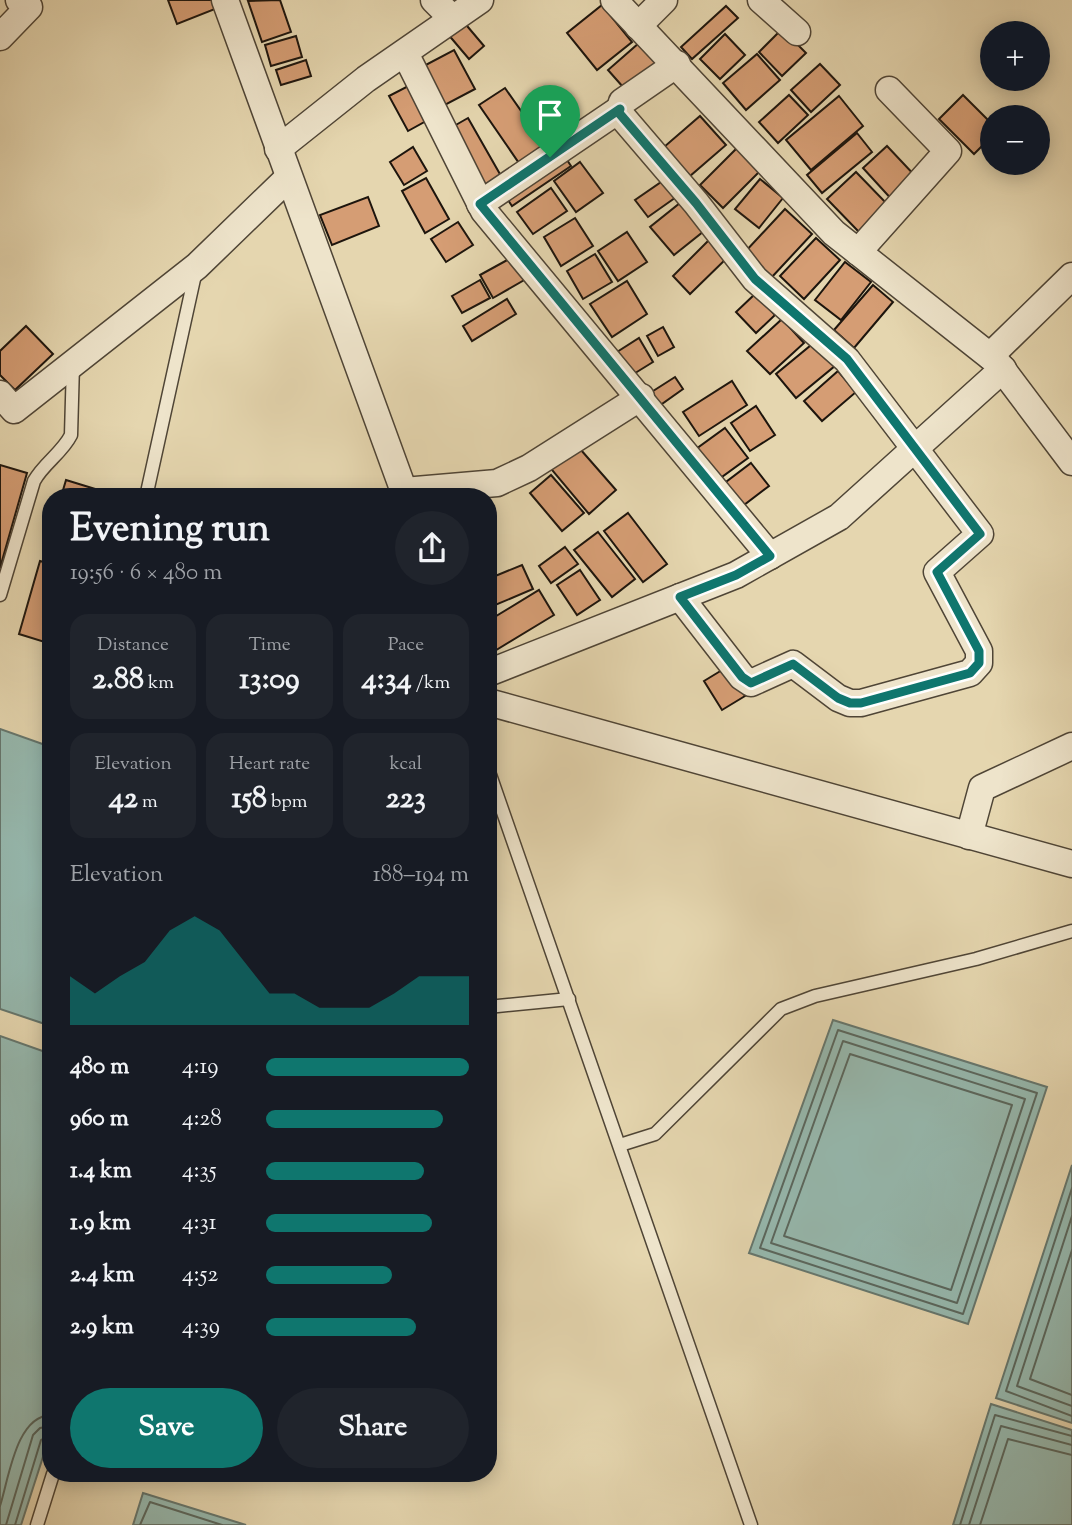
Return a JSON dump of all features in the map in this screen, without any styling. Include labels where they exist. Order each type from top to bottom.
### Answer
[{"type":"street","points":[[225,0],[403,488]]},
{"type":"street","points":[[278,149],[366,79],[405,52],[443,9],[480,0]]},
{"type":"street","points":[[614,0],[834,233],[996,363],[1072,462]]},
{"type":"street","points":[[638,26],[664,0]]},
{"type":"street","points":[[761,0],[797,32]]},
{"type":"street","points":[[0,37],[27,3]]},
{"type":"street","points":[[405,52],[480,204],[770,556]]},
{"type":"street","points":[[677,64],[622,102],[619,113],[696,203],[755,279],[847,359],[980,534],[937,572],[979,651],[979,663],[970,673],[861,703],[838,698],[793,664],[751,683],[742,677],[680,597]]},
{"type":"street","points":[[858,252],[948,150],[888,90]]},
{"type":"street","points":[[480,204],[620,109]]},
{"type":"street","points":[[0,394],[14,410],[197,266],[288,178]]},
{"type":"street","points":[[497,669],[736,575],[839,517],[914,450],[996,363],[1072,276]]},
{"type":"street","points":[[455,488],[497,483],[529,468],[641,397]]},
{"type":"street","points":[[497,705],[1072,864]]},
{"type":"street","points":[[969,836],[982,788],[1072,746]]},
{"type":"lane","points":[[148,488],[197,266]]},
{"type":"lane","points":[[0,595],[34,481],[71,435],[73,364]]},
{"type":"lane","points":[[497,795],[751,1525]]},
{"type":"lane","points":[[620,1144],[655,1134],[781,1009],[815,996],[976,959],[1072,931]]},
{"type":"lane","points":[[497,1006],[569,999]]},
{"type":"lane","points":[[37,1525],[50,1482]]},
{"type":"water","points":[[0,729],[42,744],[42,1023],[0,1009]]},
{"type":"water","points":[[833,1020],[1047,1087],[968,1324],[749,1253]]},
{"type":"water","points":[[0,1036],[42,1051],[42,1460],[21,1525],[0,1525]]},
{"type":"water","points":[[1072,1165],[1072,1423],[996,1398]]},
{"type":"water","points":[[991,1404],[1072,1430],[1072,1525],[953,1525]]},
{"type":"water","points":[[143,1493],[246,1525],[133,1525]]},
{"type":"building","points":[[168,0],[212,0],[215,9],[177,24]]},
{"type":"building","points":[[280,0],[291,32],[262,42],[248,1]]},
{"type":"building","points":[[602,5],[632,42],[597,70],[567,33]]},
{"type":"building","points":[[726,6],[738,18],[692,59],[681,47]]},
{"type":"building","points":[[462,20],[484,46],[469,59],[447,33]]},
{"type":"building","points":[[782,29],[806,53],[782,76],[759,52]]},
{"type":"building","points":[[725,34],[745,55],[720,79],[700,59]]},
{"type":"building","points":[[296,36],[302,57],[271,66],[265,45]]},
{"type":"building","points":[[639,43],[662,69],[631,96],[608,70]]},
{"type":"building","points":[[454,50],[475,89],[441,107],[420,68]]},
{"type":"building","points":[[757,54],[780,80],[746,110],[723,83]]},
{"type":"building","points":[[306,60],[311,76],[281,85],[276,70]]},
{"type":"building","points":[[820,64],[840,85],[811,112],[791,90]]},
{"type":"building","points":[[416,82],[435,116],[408,131],[389,96]]},
{"type":"building","points":[[505,88],[547,148],[521,166],[479,105]]},
{"type":"building","points":[[789,95],[808,115],[778,143],[759,122]]},
{"type":"building","points":[[963,95],[980,112],[980,148],[974,154],[939,119]]},
{"type":"building","points":[[839,96],[863,126],[811,170],[786,140]]},
{"type":"building","points":[[700,116],[726,145],[690,176],[664,147]]},
{"type":"building","points":[[468,118],[505,183],[484,195],[447,130]]},
{"type":"building","points":[[857,133],[872,152],[822,193],[807,175]]},
{"type":"building","points":[[887,146],[919,180],[895,203],[863,168]]},
{"type":"building","points":[[413,147],[427,171],[404,185],[390,162]]},
{"type":"building","points":[[737,148],[761,170],[723,208],[700,185]]},
{"type":"building","points":[[561,151],[571,166],[512,206],[502,191]]},
{"type":"building","points":[[580,162],[603,193],[576,212],[554,181]]},
{"type":"building","points":[[856,172],[889,206],[860,233],[827,199]]},
{"type":"building","points":[[426,178],[449,219],[425,233],[402,191]]},
{"type":"building","points":[[667,178],[679,195],[648,217],[635,200]]},
{"type":"building","points":[[760,179],[783,198],[759,228],[735,209]]},
{"type":"building","points":[[551,188],[567,211],[533,234],[517,212]]},
{"type":"building","points":[[368,197],[379,226],[332,245],[320,215]]},
{"type":"building","points":[[680,203],[704,231],[674,255],[650,227]]},
{"type":"building","points":[[785,209],[812,234],[771,278],[744,253]]},
{"type":"building","points":[[575,218],[593,246],[561,266],[544,237]]},
{"type":"building","points":[[458,222],[473,245],[446,262],[431,239]]},
{"type":"building","points":[[627,232],[647,262],[618,281],[598,251]]},
{"type":"building","points":[[713,236],[731,254],[690,294],[673,276]]},
{"type":"building","points":[[816,238],[840,260],[804,299],[780,276]]},
{"type":"building","points":[[520,253],[533,275],[493,298],[480,275]]},
{"type":"building","points":[[595,254],[612,282],[583,299],[567,271]]},
{"type":"building","points":[[845,262],[871,282],[841,320],[815,300]]},
{"type":"building","points":[[480,280],[490,298],[462,313],[452,296]]},
{"type":"building","points":[[627,281],[647,314],[612,337],[590,304]]},
{"type":"building","points":[[873,285],[893,302],[854,348],[834,330]]},
{"type":"building","points":[[755,294],[775,315],[756,333],[736,312]]},
{"type":"building","points":[[507,299],[516,314],[472,341],[463,326]]},
{"type":"building","points":[[782,319],[804,343],[770,374],[747,351]]},
{"type":"building","points":[[26,326],[53,354],[15,390],[0,375],[0,351]]},
{"type":"building","points":[[663,327],[674,347],[658,356],[647,336]]},
{"type":"building","points":[[639,338],[653,362],[632,375],[617,352]]},
{"type":"building","points":[[816,341],[836,365],[796,398],[776,374]]},
{"type":"building","points":[[838,371],[856,392],[822,421],[804,401]]},
{"type":"building","points":[[675,377],[683,389],[659,406],[650,393]]},
{"type":"building","points":[[732,381],[747,405],[699,436],[683,412]]},
{"type":"building","points":[[756,406],[775,435],[750,451],[731,423]]},
{"type":"building","points":[[725,428],[748,458],[719,479],[696,449]]},
{"type":"building","points":[[574,442],[616,490],[589,514],[547,464]]},
{"type":"building","points":[[751,463],[769,486],[740,508],[722,485]]},
{"type":"building","points":[[0,465],[27,473],[0,568]]},
{"type":"building","points":[[551,475],[584,513],[562,531],[530,493]]},
{"type":"building","points":[[66,480],[92,488],[64,488]]},
{"type":"building","points":[[628,513],[667,564],[643,582],[604,531]]},
{"type":"building","points":[[598,532],[635,579],[612,597],[574,550]]},
{"type":"building","points":[[565,547],[578,564],[551,583],[539,566]]},
{"type":"building","points":[[40,561],[42,562],[42,641],[19,634]]},
{"type":"building","points":[[522,565],[533,589],[497,604],[497,575]]},
{"type":"building","points":[[580,570],[600,600],[577,615],[557,585]]},
{"type":"building","points":[[539,590],[554,615],[497,650],[497,616]]},
{"type":"building","points":[[727,667],[745,696],[722,710],[704,681]]},
{"type":"route","points":[[620,109],[619,113],[696,203],[755,279],[847,359],[980,534],[939,567],[937,572],[979,651],[976,669],[970,673],[861,703],[850,703],[838,698],[793,664],[756,682],[751,683],[742,677],[680,597],[736,575],[770,556],[480,204],[550,157],[620,109]]}]
